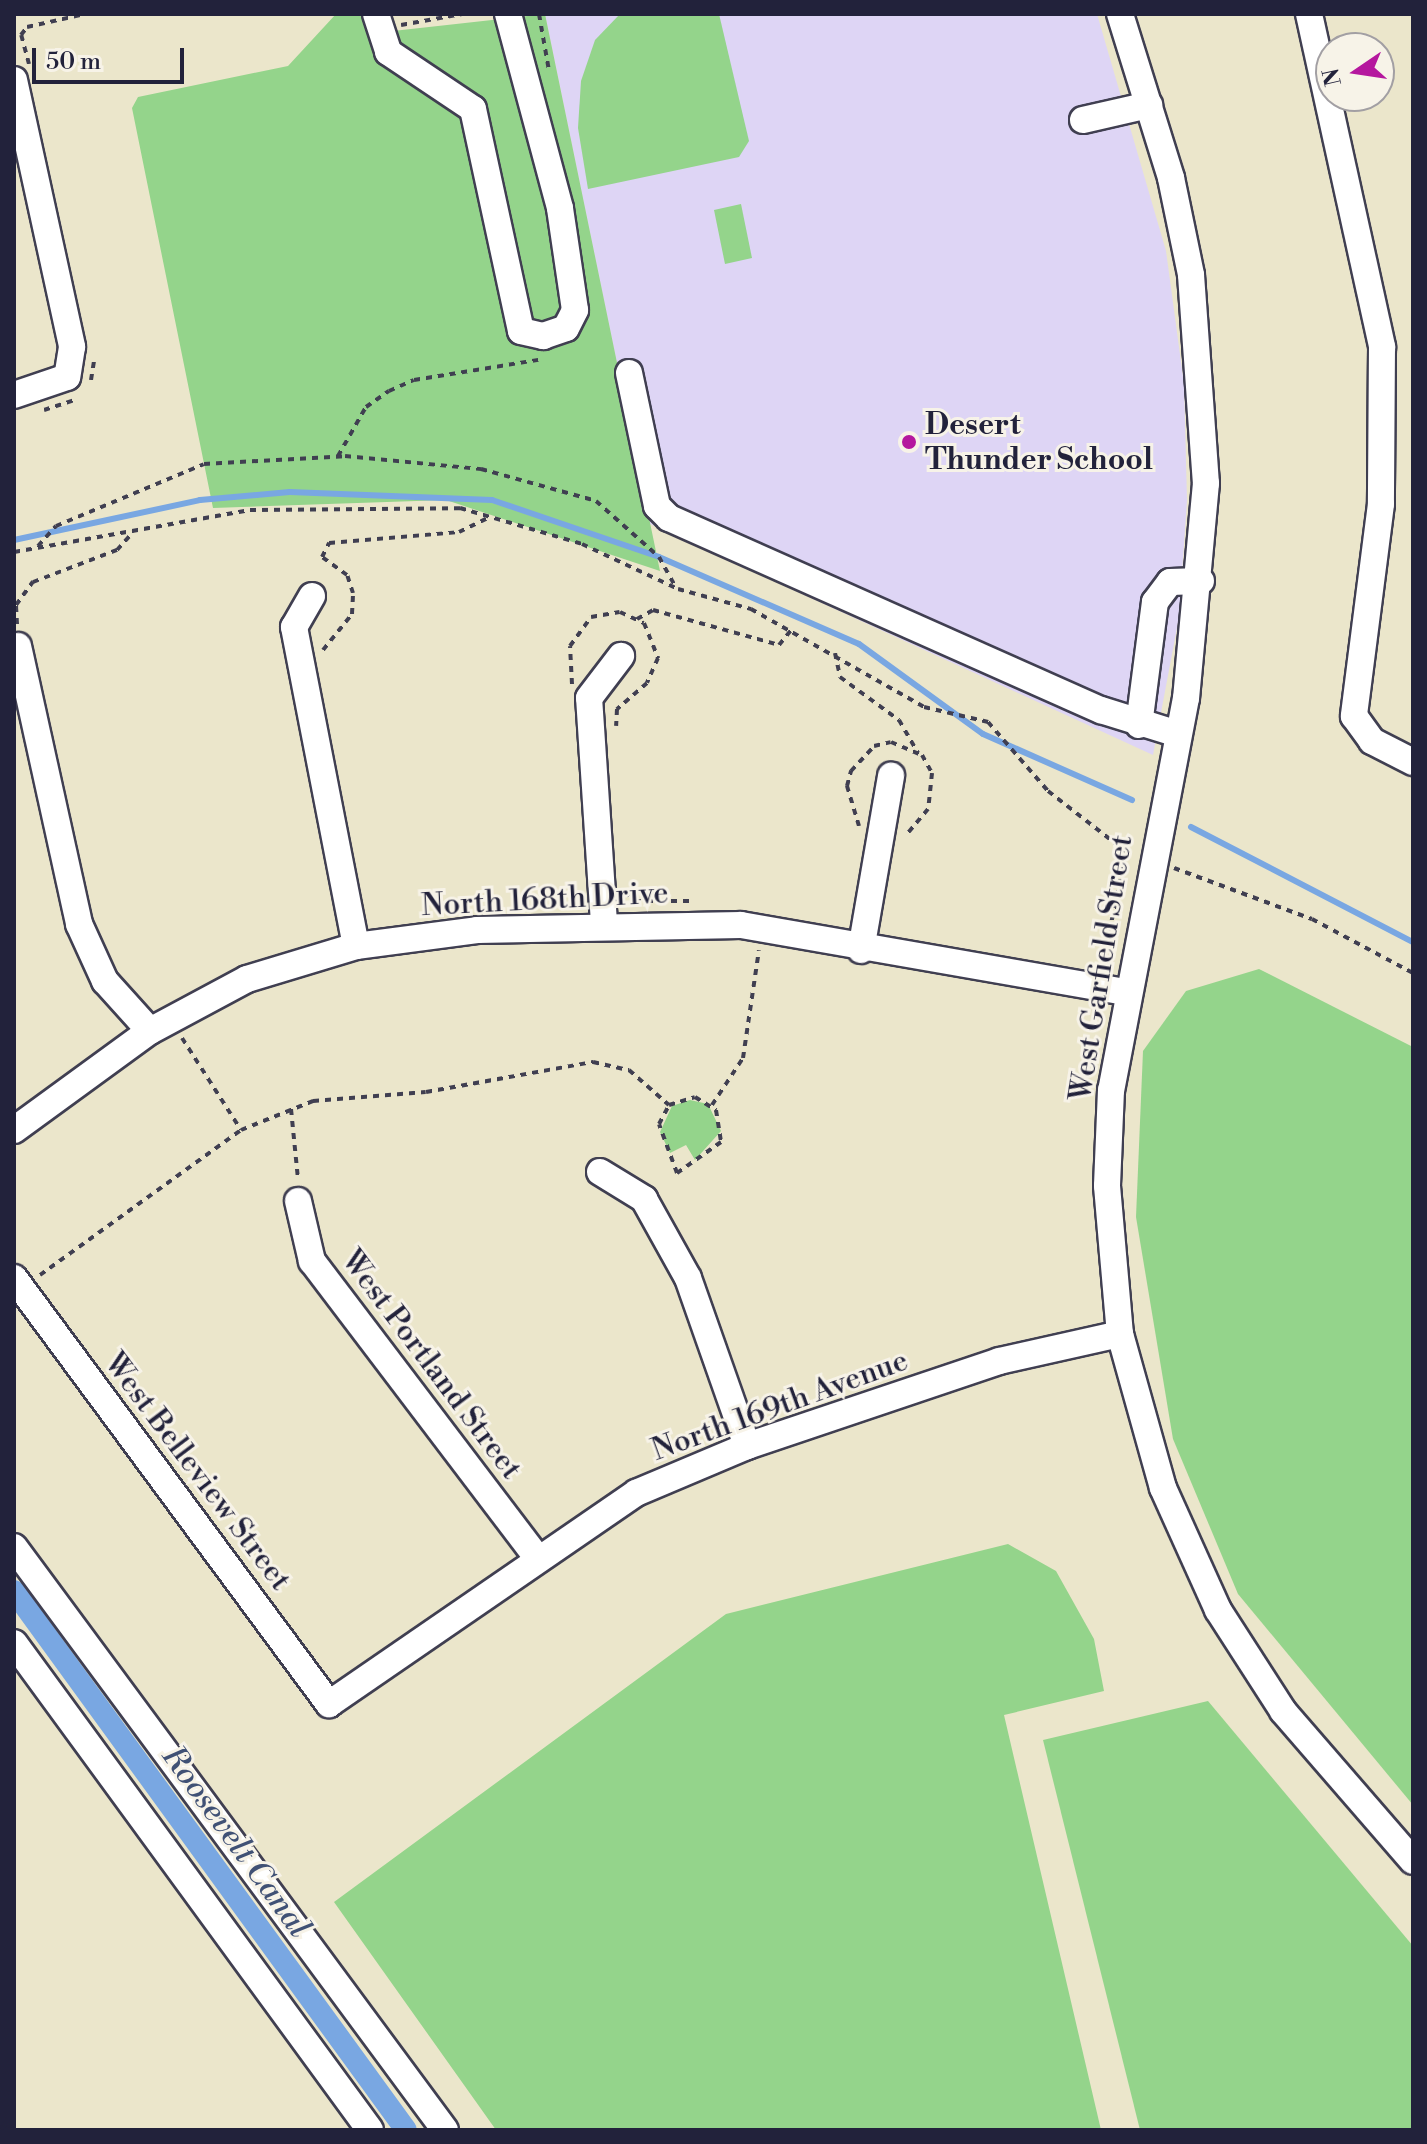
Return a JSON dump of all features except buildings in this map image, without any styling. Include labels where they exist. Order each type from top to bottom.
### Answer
[{"type":"street","points":[[376,18],[388,52],[473,109],[521,331],[543,336],[566,328],[575,310],[560,208],[508,14]]},
{"type":"street","name":"West Garfield Street","points":[[1120,14],[1149,105],[1191,275],[1200,357],[1201,581],[1178,734],[1125,992],[1107,1186],[1120,1334],[1163,1488],[1225,1623],[1324,1765],[1413,1861]]},
{"type":"street","points":[[1309,14],[1382,347],[1381,504],[1354,716],[1372,741],[1413,762]]},
{"type":"street","points":[[14,80],[72,347],[67,377],[14,395]]},
{"type":"street","points":[[1083,120],[1149,105]]},
{"type":"street","points":[[629,373],[657,506],[669,518],[1139,725],[1178,734]]},
{"type":"street","points":[[1139,725],[1155,602],[1170,582],[1201,581]]},
{"type":"street","points":[[312,596],[294,627],[356,946]]},
{"type":"street","points":[[18,646],[79,924],[105,981],[160,1025]]},
{"type":"street","points":[[604,923],[589,698],[621,656]]},
{"type":"street","points":[[861,950],[891,776]]},
{"type":"street","name":"North 168th Drive","points":[[14,1130],[160,1025],[247,979],[356,946],[604,923],[762,930],[861,950],[1125,992]]},
{"type":"street","points":[[600,1172],[644,1199],[688,1278],[747,1446]]},
{"type":"street","name":"West Portland Street","points":[[298,1201],[312,1261],[537,1557]]},
{"type":"street","name":"West Belleview Street","points":[[18,1284],[329,1704]]},
{"type":"street","name":"North 169th Avenue","points":[[329,1704],[537,1557],[636,1493],[747,1446],[999,1361],[1120,1334]]},
{"type":"street","points":[[14,1547],[445,2130]]},
{"type":"street","points":[[14,1643],[370,2130]]},
{"type":"path","points":[[376,18],[394,26],[462,14]]},
{"type":"path","points":[[38,546],[56,526],[204,464],[345,456],[481,469],[596,501],[659,557],[676,586]]},
{"type":"path","points":[[14,552],[250,510],[460,508],[490,517],[610,554],[676,586],[793,628],[924,707],[988,722],[1057,800],[1126,852],[1150,864],[1312,919],[1413,973]]},
{"type":"path","points":[[319,658],[352,614],[347,575],[322,557],[329,543],[459,532],[490,517]]},
{"type":"path","points":[[18,646],[16,605],[26,588],[117,550],[133,531]]},
{"type":"path","points":[[572,699],[570,646],[579,630],[609,613],[637,619],[653,610],[768,645],[787,641],[793,628]]},
{"type":"path","points":[[616,743],[617,709],[647,683],[658,658],[637,619]]},
{"type":"path","points":[[835,652],[840,677],[899,720],[918,753],[934,792],[900,842]]},
{"type":"path","points":[[858,838],[847,786],[859,758],[891,742],[918,753]]},
{"type":"path","points":[[1086,968],[1101,971],[1126,852]]},
{"type":"path","points":[[622,880],[635,901],[701,902]]},
{"type":"path","points":[[534,904],[573,904],[585,890]]},
{"type":"path","points":[[712,1105],[743,1058],[762,930]]},
{"type":"path","points":[[160,1025],[241,1130]]},
{"type":"path","points":[[18,1284],[241,1130],[291,1109],[593,1062],[629,1070],[669,1105]]},
{"type":"path","points":[[695,1097],[712,1105],[723,1126],[721,1142],[677,1173],[658,1133],[669,1105],[695,1097]]},
{"type":"path","points":[[291,1109],[298,1201]]},
{"type":"shaded area","name":"Desert Thunder School","points":[[545,14],[1097,14],[1166,251],[1184,384],[1187,500],[1179,617],[1153,755],[650,524]]},
{"type":"green space","points":[[336,14],[359,14],[393,31],[545,14],[660,571],[446,500],[213,508],[132,108],[138,97],[288,66]]},
{"type":"green space","points":[[620,14],[719,14],[749,141],[739,157],[588,189],[578,128],[581,81],[595,40]]},
{"type":"green space","points":[[741,204],[752,258],[725,264],[714,210]]},
{"type":"green space","points":[[1259,969],[1413,1047],[1413,1805],[1238,1594],[1173,1439],[1136,1217],[1143,1051],[1186,991]]},
{"type":"green space","points":[[690,1100],[708,1104],[721,1131],[695,1160],[686,1145],[670,1153],[660,1132],[672,1106]]},
{"type":"green space","points":[[1008,1544],[1056,1571],[1094,1639],[1104,1691],[1004,1715],[1101,2130],[496,2130],[334,1902],[726,1614]]},
{"type":"green space","points":[[1208,1701],[1413,1946],[1413,2130],[1140,2130],[1043,1740]]},
{"type":"waterway","points":[[14,540],[200,500],[290,492],[492,500],[659,557],[859,644],[983,734],[1132,800]]},
{"type":"waterway","points":[[1191,827],[1413,942]]},
{"type":"waterway","name":"Roosevelt Canal","points":[[14,1591],[406,2130]]},
{"type":"place","name":"Desert Thunder School","points":[[909,442]]}]
